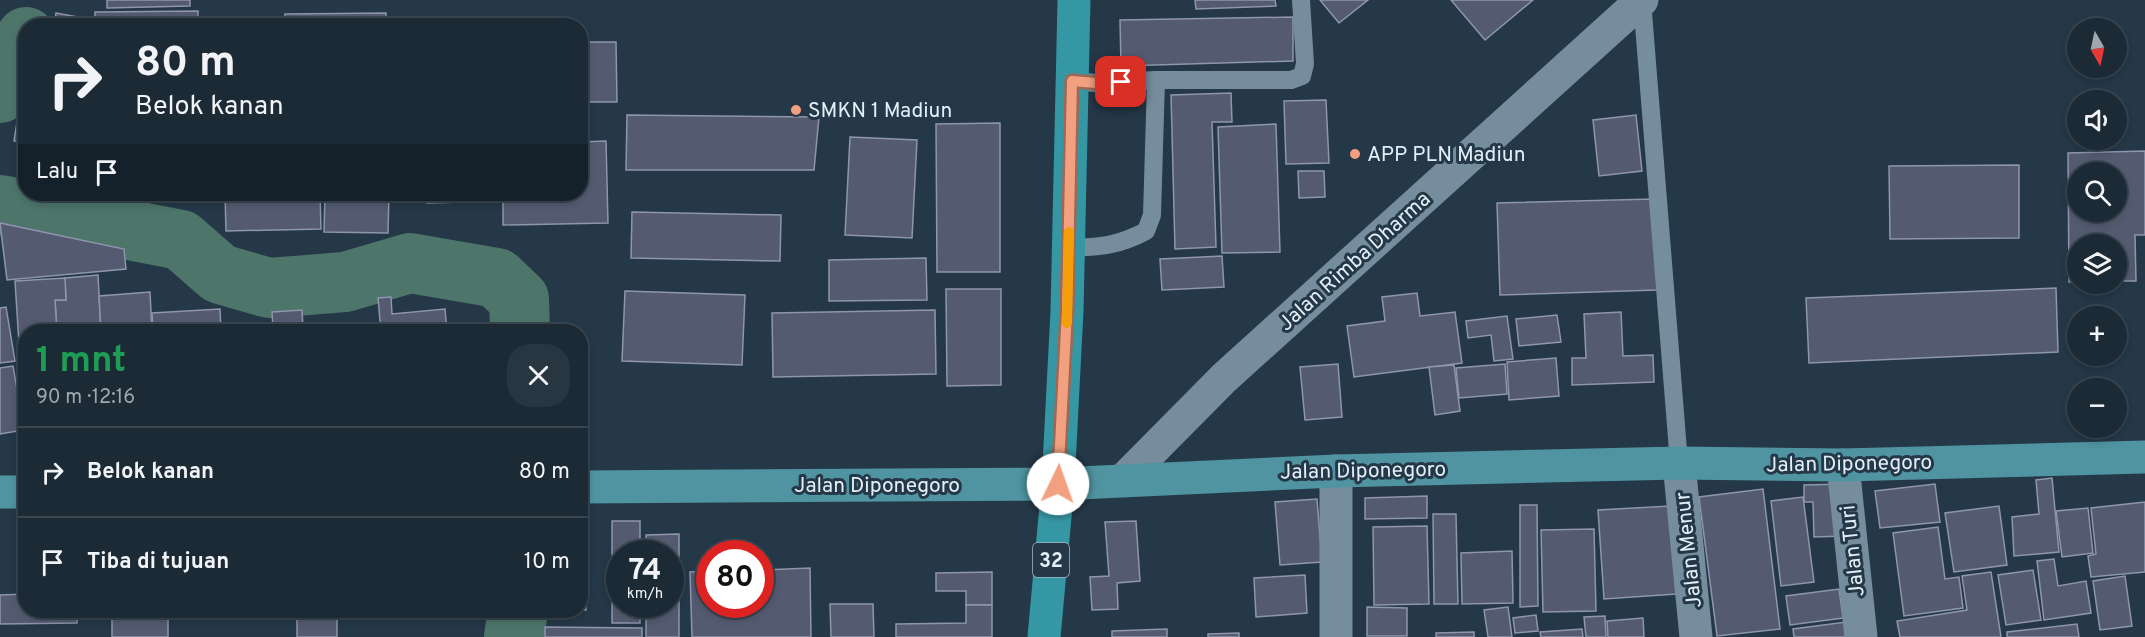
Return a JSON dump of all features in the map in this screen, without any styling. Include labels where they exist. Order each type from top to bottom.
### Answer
[{"type":"highway","name":"32","points":[[1044,637],[1058,484],[1067,311],[1074,0]]},
{"type":"main road","name":"Jalan Rimba Dharma","points":[[1123,480],[1224,378],[1642,0]]},
{"type":"main road","name":"Jalan Diponegoro","points":[[588,487],[1058,484],[1335,471],[1679,463],[1843,465],[2145,457]]},
{"type":"main road","name":"Jalan Menur","points":[[1679,463],[1696,637]]},
{"type":"main road","name":"Jalan Turi","points":[[1843,465],[1861,637]]},
{"type":"main road","points":[[1335,471],[1336,637]]},
{"type":"main road","points":[[0,492],[18,492]]},
{"type":"lane","points":[[1072,81],[1096,83],[1156,80],[1291,80],[1302,76],[1305,64],[1301,0]]},
{"type":"lane","points":[[1642,0],[1679,463]]},
{"type":"lane","points":[[1068,248],[1104,247],[1146,231],[1152,215],[1156,80]]},
{"type":"building","points":[[107,0],[190,0],[190,6],[107,8]]},
{"type":"building","points":[[1195,0],[1275,0],[1276,6],[1196,9]]},
{"type":"building","points":[[1320,0],[1368,0],[1339,23]]},
{"type":"building","points":[[1451,0],[1533,0],[1485,40]]},
{"type":"building","points":[[198,11],[198,18],[95,18],[95,12]]},
{"type":"building","points":[[56,13],[84,18],[55,18]]},
{"type":"building","points":[[386,13],[386,18],[285,18],[285,14]]},
{"type":"building","points":[[1293,17],[1293,61],[1121,66],[1120,20]]},
{"type":"building","points":[[588,42],[616,42],[617,102],[588,102]]},
{"type":"building","points":[[1231,93],[1232,122],[1212,122],[1216,247],[1175,249],[1171,95]]},
{"type":"building","points":[[1326,100],[1329,163],[1286,164],[1284,101]]},
{"type":"building","points":[[627,115],[819,117],[814,170],[626,170]]},
{"type":"building","points":[[1636,115],[1642,171],[1599,176],[1593,120]]},
{"type":"building","points":[[18,116],[18,142],[14,141]]},
{"type":"building","points":[[1000,123],[1000,272],[937,272],[936,124]]},
{"type":"building","points":[[1276,124],[1280,252],[1222,253],[1218,127]]},
{"type":"building","points":[[850,137],[917,140],[912,238],[845,235]]},
{"type":"building","points":[[606,141],[608,223],[503,225],[503,201],[588,201],[588,142]]},
{"type":"building","points":[[2145,151],[2145,235],[2135,235],[2136,281],[2127,281],[2127,234],[2069,234],[2069,222],[2127,222],[2127,162],[2068,162],[2068,153]]},
{"type":"building","points":[[2019,165],[2019,238],[1890,239],[1889,166]]},
{"type":"building","points":[[1298,171],[1324,171],[1325,197],[1299,198]]},
{"type":"building","points":[[1654,199],[1657,290],[1500,295],[1497,203]]},
{"type":"building","points":[[225,201],[320,201],[321,229],[226,231]]},
{"type":"building","points":[[325,201],[389,201],[388,233],[324,232]]},
{"type":"building","points":[[427,201],[502,201],[427,203]]},
{"type":"building","points":[[632,212],[781,215],[780,261],[631,258]]},
{"type":"building","points":[[0,223],[124,249],[126,269],[7,280]]},
{"type":"building","points":[[1222,256],[1224,287],[1162,290],[1160,259]]},
{"type":"building","points":[[926,258],[927,300],[829,301],[829,260]]},
{"type":"building","points":[[98,275],[101,324],[56,324],[55,300],[66,300],[65,278]]},
{"type":"building","points":[[65,278],[66,300],[55,300],[56,324],[18,324],[18,328],[15,281]]},
{"type":"building","points":[[2056,288],[2058,352],[1809,363],[1806,298]]},
{"type":"building","points":[[946,289],[1001,289],[1001,385],[947,386]]},
{"type":"building","points":[[625,291],[745,295],[742,365],[622,361]]},
{"type":"building","points":[[150,292],[152,324],[101,324],[99,296]]},
{"type":"building","points":[[1417,293],[1420,316],[1455,312],[1462,363],[1354,377],[1347,326],[1385,321],[1382,297]]},
{"type":"building","points":[[391,297],[392,314],[445,309],[446,324],[380,324],[378,298]]},
{"type":"building","points":[[6,307],[15,361],[0,363],[0,308]]},
{"type":"building","points":[[220,309],[221,324],[153,324],[152,313]]},
{"type":"building","points":[[302,310],[303,324],[273,324],[272,312]]},
{"type":"building","points":[[935,310],[936,374],[773,377],[772,313]]},
{"type":"building","points":[[1621,312],[1623,356],[1653,355],[1654,382],[1572,385],[1572,358],[1586,358],[1584,314]]},
{"type":"building","points":[[1557,315],[1561,342],[1519,346],[1516,319]]},
{"type":"building","points":[[1507,316],[1513,359],[1494,361],[1491,335],[1468,338],[1466,321]]},
{"type":"building","points":[[1556,358],[1559,396],[1509,400],[1507,362]]},
{"type":"building","points":[[1338,364],[1342,417],[1305,420],[1300,367]]},
{"type":"building","points":[[1505,364],[1507,394],[1459,398],[1456,368]]},
{"type":"building","points":[[1454,365],[1460,411],[1435,415],[1429,367]]},
{"type":"building","points":[[13,366],[18,395],[18,431],[0,434],[0,368]]},
{"type":"building","points":[[2052,478],[2059,552],[2014,556],[2012,517],[2039,514],[2036,480]]},
{"type":"building","points":[[1843,484],[1844,536],[1814,537],[1813,502],[1804,502],[1804,485]]},
{"type":"building","points":[[1935,484],[1940,522],[1880,528],[1875,491]]},
{"type":"building","points":[[1763,489],[1780,629],[1717,636],[1699,497]]},
{"type":"building","points":[[1427,496],[1427,518],[1365,519],[1365,498]]},
{"type":"building","points":[[1803,497],[1814,582],[1781,586],[1771,501]]},
{"type":"building","points":[[1317,499],[1322,562],[1280,565],[1275,502]]},
{"type":"building","points":[[2145,502],[2145,572],[2091,577],[2088,556],[2096,554],[2091,508]]},
{"type":"building","points":[[1520,505],[1537,505],[1538,606],[1520,607]]},
{"type":"building","points":[[1670,506],[1676,594],[1604,599],[1598,510]]},
{"type":"building","points":[[1999,506],[2007,565],[1954,572],[1945,513]]},
{"type":"building","points":[[2088,508],[2093,553],[2062,557],[2056,511]]},
{"type":"building","points":[[1433,514],[1456,514],[1458,604],[1434,604]]},
{"type":"building","points":[[612,521],[640,521],[640,540],[612,540]]},
{"type":"building","points":[[1136,521],[1140,581],[1117,583],[1118,609],[1092,610],[1090,577],[1109,576],[1105,522]]},
{"type":"building","points":[[1427,526],[1429,604],[1374,605],[1373,527]]},
{"type":"building","points":[[1938,527],[1945,579],[1959,577],[1963,608],[1904,616],[1893,533]]},
{"type":"building","points":[[1594,529],[1596,611],[1543,612],[1541,530]]},
{"type":"building","points":[[679,534],[679,540],[646,540],[646,535]]},
{"type":"building","points":[[1512,551],[1513,603],[1462,604],[1461,553]]},
{"type":"building","points":[[2054,559],[2058,586],[2086,581],[2091,613],[2044,620],[2037,561]]},
{"type":"building","points":[[810,568],[811,637],[692,637],[690,572],[696,572],[696,618],[774,618],[774,569]]},
{"type":"building","points":[[2033,570],[2041,620],[2006,625],[1998,575]]},
{"type":"building","points":[[992,572],[992,605],[966,605],[966,591],[936,591],[936,573]]},
{"type":"building","points":[[1991,572],[2001,637],[1900,637],[1897,621],[1967,610],[1962,576]]},
{"type":"building","points":[[1305,575],[1307,613],[1256,617],[1254,578]]},
{"type":"building","points":[[2125,576],[2132,626],[2100,630],[2093,581]]},
{"type":"building","points":[[1839,589],[1843,618],[1790,625],[1786,596]]},
{"type":"building","points":[[18,594],[18,618],[77,618],[77,623],[0,624],[0,595]]},
{"type":"building","points":[[830,604],[873,604],[874,637],[831,637]]},
{"type":"building","points":[[966,605],[992,605],[992,637],[896,637],[896,624],[966,623]]},
{"type":"building","points":[[1367,607],[1407,608],[1407,636],[1367,636]]},
{"type":"building","points":[[1508,607],[1512,637],[1488,637],[1484,610]]},
{"type":"building","points":[[1536,615],[1538,631],[1515,633],[1513,618]]},
{"type":"building","points":[[1605,616],[1606,637],[1586,637],[1584,617]]},
{"type":"building","points":[[112,618],[168,618],[168,637],[112,637]]},
{"type":"building","points":[[297,618],[337,618],[337,637],[297,637]]},
{"type":"building","points":[[612,618],[640,618],[640,623],[612,623]]},
{"type":"building","points":[[646,618],[679,618],[679,637],[646,637]]},
{"type":"building","points":[[1643,618],[1644,637],[1608,637],[1607,621]]},
{"type":"building","points":[[1846,622],[1848,637],[1794,637],[1793,629]]},
{"type":"building","points":[[2077,624],[2079,637],[2007,637],[2007,632]]},
{"type":"building","points":[[545,627],[642,628],[642,637],[545,637]]},
{"type":"building","points":[[1167,629],[1167,637],[1112,637],[1112,631]]},
{"type":"building","points":[[1582,629],[1583,637],[1541,637],[1540,632]]},
{"type":"building","points":[[1474,632],[1474,637],[1436,637],[1436,633]]},
{"type":"building","points":[[1239,633],[1239,637],[1208,637],[1208,634]]},
{"type":"waterway","points":[[0,93],[18,54]]},
{"type":"waterway","points":[[0,205],[181,240],[220,274],[269,288],[345,282],[410,263],[497,278],[519,299],[520,324]]},
{"type":"waterway","points":[[514,637],[517,618]]},
{"type":"slow traffic","points":[[1067,323],[1069,232]]},
{"type":"place","name":"SMKN 1 Madiun","points":[[796,110]]},
{"type":"place","name":"APP PLN Madiun","points":[[1355,154]]},
{"type":"route","points":[[1058,484],[1067,311],[1072,81],[1121,82]]}]
